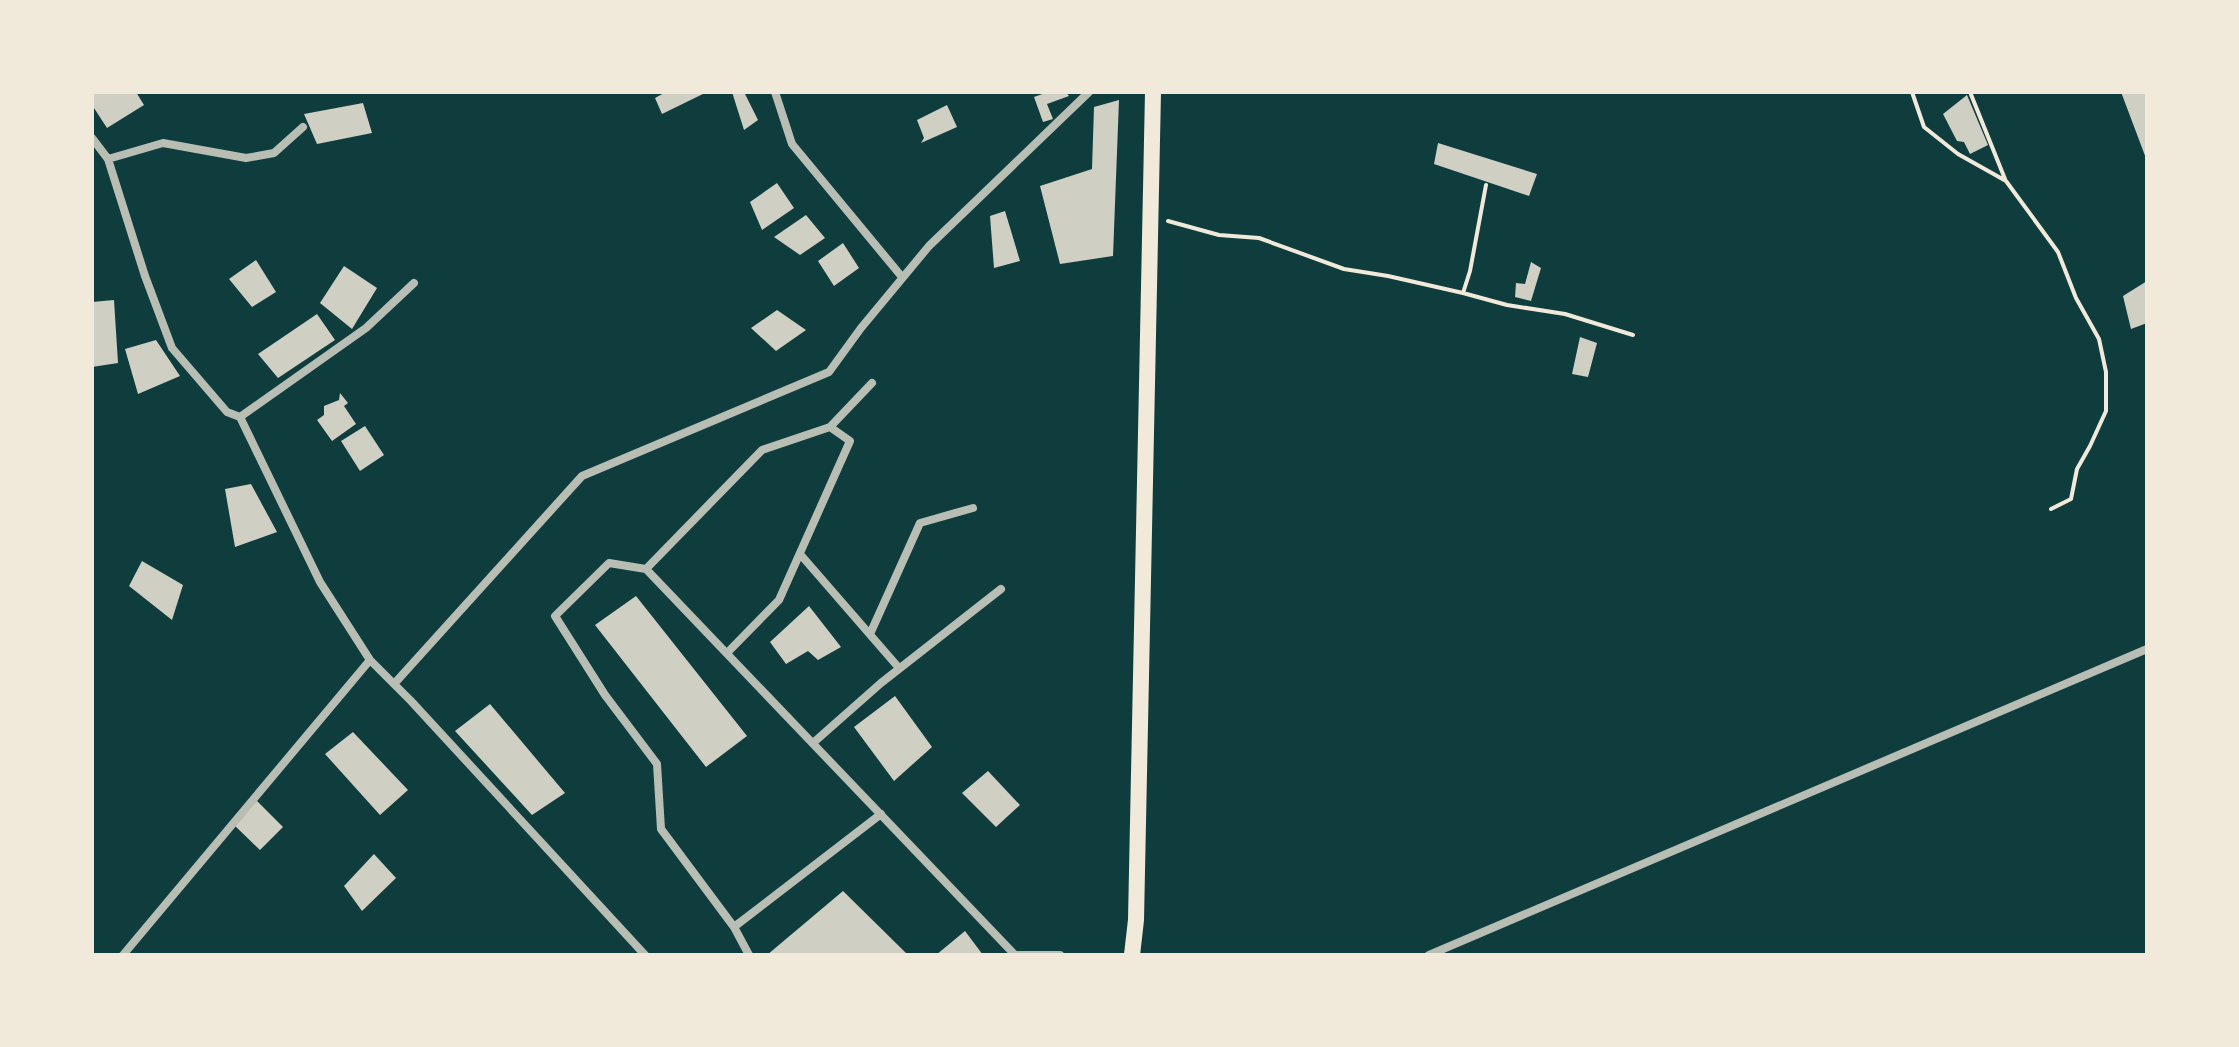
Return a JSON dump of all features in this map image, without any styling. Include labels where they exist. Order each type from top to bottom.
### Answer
[{"type":"main road","points":[[1132,955],[1136,904],[1153,92]]},
{"type":"street","points":[[775,92],[792,144],[902,277]]},
{"type":"street","points":[[394,684],[582,476],[829,372],[929,246],[1089,92]]},
{"type":"street","points":[[108,159],[163,143],[246,158],[274,153],[303,127]]},
{"type":"street","points":[[92,138],[108,159],[145,276],[172,348],[227,412],[240,417],[320,582],[370,660],[645,955]]},
{"type":"street","points":[[240,417],[366,328],[414,283]]},
{"type":"street","points":[[646,569],[762,450],[830,427],[872,383]]},
{"type":"street","points":[[727,653],[779,600],[800,554],[850,441],[830,427]]},
{"type":"street","points":[[870,634],[920,523],[973,508]]},
{"type":"street","points":[[800,554],[899,668]]},
{"type":"street","points":[[749,955],[734,927],[661,829],[657,764],[605,695],[555,616],[609,563],[646,569],[1015,955],[1060,955]]},
{"type":"street","points":[[813,743],[899,668],[1001,589]]},
{"type":"street","points":[[1429,955],[2147,649]]},
{"type":"street","points":[[123,955],[370,660]]},
{"type":"street","points":[[734,927],[881,814]]},
{"type":"path","points":[[1912,92],[1924,127],[1958,154],[2006,181]]},
{"type":"path","points":[[1970,92],[2006,181],[2058,252],[2076,298],[2099,339],[2106,372],[2106,411],[2077,469],[2071,499],[2051,509]]},
{"type":"path","points":[[1463,293],[1486,185]]},
{"type":"path","points":[[1150,218],[1219,235],[1259,238],[1344,269],[1388,276],[1507,305],[1565,314],[1633,335]]},
{"type":"building","points":[[92,92],[136,92],[144,105],[107,128],[92,105]]},
{"type":"building","points":[[666,92],[707,92],[662,114],[655,98]]},
{"type":"building","points":[[732,92],[744,92],[758,120],[744,130]]},
{"type":"building","points":[[1048,92],[1066,92],[1069,96],[1047,104],[1053,119],[1043,122],[1034,97]]},
{"type":"building","points":[[2121,92],[2147,92],[2147,161]]},
{"type":"building","points":[[1967,95],[1988,145],[1970,154],[1964,142],[1957,141],[1943,114]]},
{"type":"building","points":[[1119,100],[1113,256],[1060,264],[1040,186],[1092,169],[1094,107]]},
{"type":"building","points":[[363,103],[372,133],[317,144],[304,114]]},
{"type":"building","points":[[947,105],[957,127],[921,143],[924,138],[917,120]]},
{"type":"building","points":[[1438,143],[1537,174],[1529,196],[1434,164]]},
{"type":"building","points":[[777,183],[794,208],[762,230],[750,202]]},
{"type":"building","points":[[1005,211],[1020,261],[994,268],[990,216]]},
{"type":"building","points":[[806,215],[825,238],[800,255],[774,237]]},
{"type":"building","points":[[843,243],[859,268],[834,286],[818,261]]},
{"type":"building","points":[[256,260],[276,292],[252,307],[229,279]]},
{"type":"building","points":[[1531,262],[1541,268],[1531,301],[1515,297],[1516,283],[1525,284]]},
{"type":"building","points":[[344,266],[377,288],[352,329],[320,303]]},
{"type":"building","points":[[2147,281],[2147,323],[2131,329],[2123,296]]},
{"type":"building","points":[[114,300],[118,363],[92,367],[92,302]]},
{"type":"building","points":[[777,310],[806,330],[776,351],[751,328]]},
{"type":"building","points":[[317,314],[335,340],[278,378],[258,354]]},
{"type":"building","points":[[1580,337],[1597,343],[1588,377],[1572,374]]},
{"type":"building","points":[[156,340],[180,376],[138,394],[125,349]]},
{"type":"building","points":[[340,393],[348,403],[344,406],[356,424],[332,441],[317,420],[324,415],[324,406],[339,400]]},
{"type":"building","points":[[365,426],[384,455],[360,471],[341,441]]},
{"type":"building","points":[[251,484],[277,532],[235,547],[225,489]]},
{"type":"building","points":[[142,561],[183,585],[172,620],[129,586]]},
{"type":"building","points":[[636,596],[747,736],[706,767],[595,625]]},
{"type":"building","points":[[809,606],[841,647],[818,660],[808,651],[786,664],[770,642]]},
{"type":"building","points":[[895,696],[932,747],[894,781],[854,727]]},
{"type":"building","points":[[490,704],[565,793],[532,815],[455,731]]},
{"type":"building","points":[[353,732],[408,790],[380,815],[325,754]]},
{"type":"building","points":[[988,771],[1020,805],[996,827],[962,793]]},
{"type":"building","points":[[255,799],[283,827],[260,850],[232,823]]},
{"type":"building","points":[[374,854],[396,878],[362,911],[344,886]]},
{"type":"building","points":[[843,891],[908,955],[767,955]]},
{"type":"building","points":[[965,931],[983,955],[936,955]]}]
